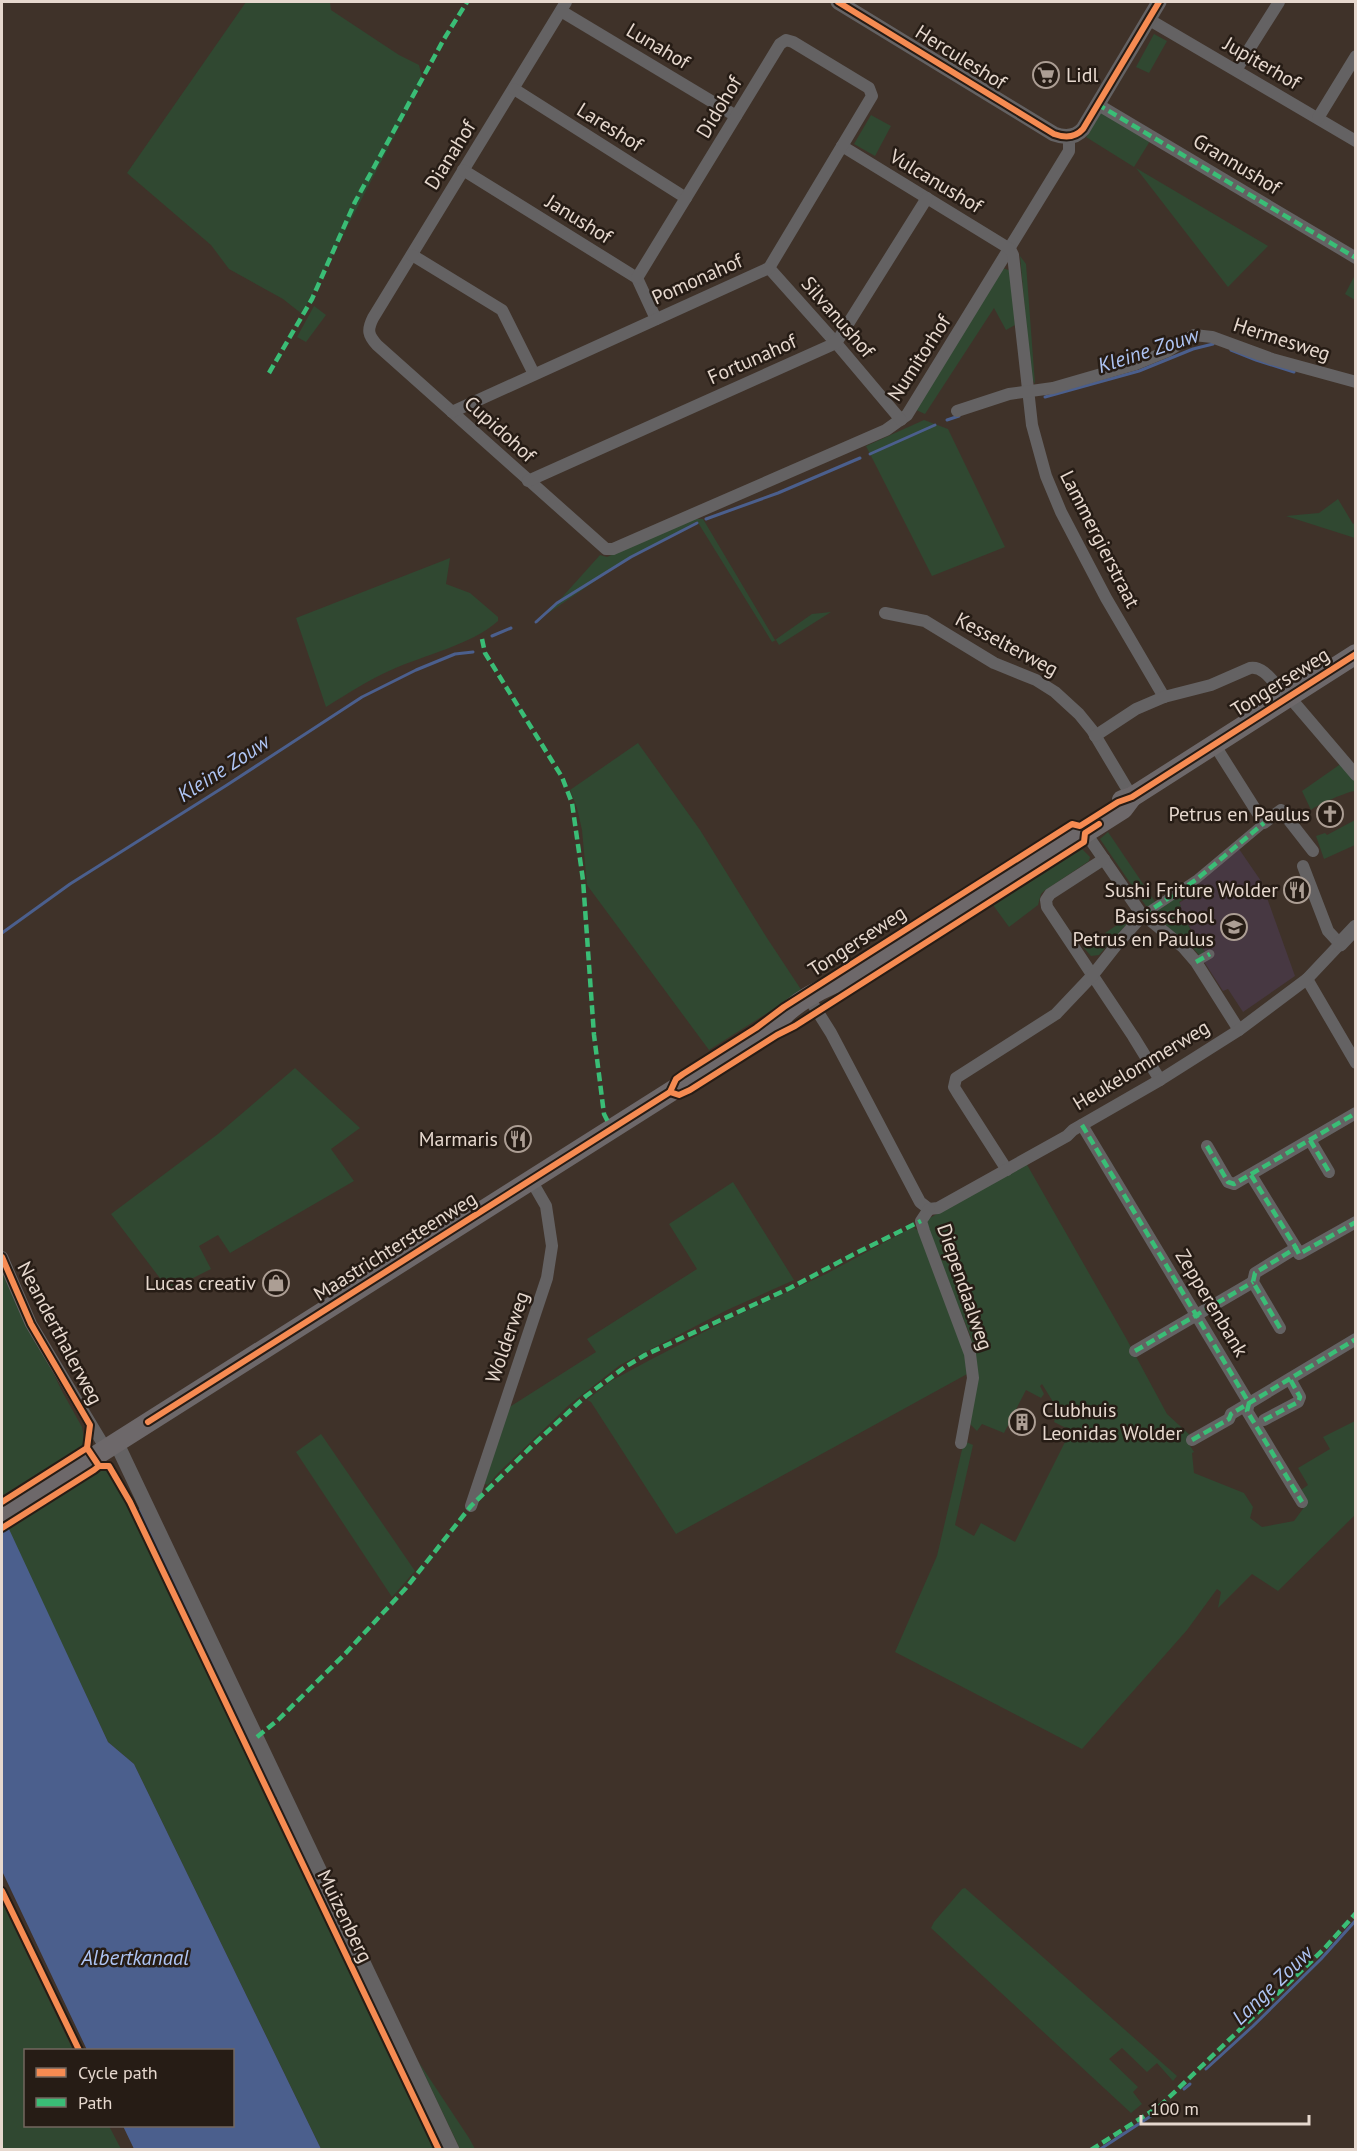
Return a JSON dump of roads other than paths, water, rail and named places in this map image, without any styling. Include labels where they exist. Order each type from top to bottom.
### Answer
[{"type":"main road","name":"Tongerseweg","points":[[812,1002],[836,993],[852,977],[1047,852],[1063,847],[1083,829],[1123,809],[1132,797],[1356,654]]},
{"type":"main road","name":"Maastrichtersteenweg","points":[[2,1515],[659,1098],[776,1025],[786,1024],[812,1002]]},
{"type":"street","name":"Herculeshof","points":[[838,2],[1054,134],[1069,137]]},
{"type":"street","points":[[1069,137],[1080,132],[1159,2]]},
{"type":"street","points":[[1236,70],[1279,2]]},
{"type":"street","name":"Dianahof","points":[[368,330],[563,6]]},
{"type":"street","name":"Lunahof","points":[[563,6],[736,116]]},
{"type":"street","name":"Jupiterhof","points":[[1148,19],[1356,141]]},
{"type":"street","name":"Didohof","points":[[637,278],[780,44],[786,40],[794,42],[869,88]]},
{"type":"street","points":[[1318,118],[1356,56]]},
{"type":"street","name":"Pomonahof","points":[[452,412],[769,268],[872,96],[869,88]]},
{"type":"street","name":"Lareshof","points":[[514,89],[686,198]]},
{"type":"street","name":"Grannushof","points":[[1097,104],[1356,258]]},
{"type":"street","name":"Numitorhof","points":[[613,549],[886,430],[901,420],[911,410],[1069,151],[1069,137]]},
{"type":"street","name":"Vulcanushof","points":[[842,146],[1010,249]]},
{"type":"street","name":"Janushof","points":[[463,170],[637,278]]},
{"type":"street","points":[[836,343],[927,198]]},
{"type":"street","name":"Lammergierstraat","points":[[1010,249],[1013,255],[1033,434],[1046,476],[1061,512],[1118,619],[1164,697]]},
{"type":"street","points":[[412,255],[502,310],[534,374]]},
{"type":"street","name":"Silvanushof","points":[[769,268],[901,420]]},
{"type":"street","points":[[637,278],[656,319]]},
{"type":"street","name":"Cupidohof","points":[[368,330],[376,345],[528,481],[602,547],[613,549]]},
{"type":"street","name":"Hermesweg","points":[[957,411],[1009,394],[1078,382],[1136,364],[1168,351],[1194,335],[1212,337],[1272,359],[1356,382]]},
{"type":"street","name":"Fortunahof","points":[[528,481],[836,343]]},
{"type":"street","name":"Kesselterweg","points":[[885,613],[925,621],[994,663],[1047,686],[1079,714],[1095,735],[1132,797]]},
{"type":"street","points":[[1095,735],[1136,709],[1164,697],[1211,685],[1257,667],[1264,671],[1282,694],[1293,701],[1356,775]]},
{"type":"street","points":[[1214,744],[1269,818]]},
{"type":"street","points":[[1007,1170],[954,1087],[956,1077],[1051,1018],[1092,976],[1143,915],[1197,879],[1281,810],[1313,851]]},
{"type":"street","points":[[1083,829],[1143,915],[1183,948],[1196,962],[1239,1030]]},
{"type":"street","points":[[1104,859],[1050,894],[1046,900],[1047,907],[1160,1080]]},
{"type":"street","points":[[1303,866],[1328,931],[1340,944]]},
{"type":"street","name":"Heukelommerweg","points":[[929,1209],[936,1209],[1067,1136],[1239,1030],[1307,979],[1356,927]]},
{"type":"street","points":[[1196,962],[1210,954]]},
{"type":"street","points":[[1307,979],[1356,1063]]},
{"type":"street","name":"Diependaalweg","points":[[812,1002],[921,1202],[929,1209],[921,1221],[970,1354],[973,1378],[961,1443]]},
{"type":"street","points":[[1207,1146],[1230,1183],[1235,1183],[1356,1113]]},
{"type":"street","name":"Zepperenbank","points":[[1082,1125],[1249,1403],[1247,1411],[1302,1502]]},
{"type":"street","points":[[1310,1140],[1329,1172]]},
{"type":"street","points":[[1251,1175],[1299,1254],[1356,1222]]},
{"type":"street","name":"Wolderweg","points":[[471,1506],[547,1278],[552,1246],[546,1206],[531,1180]]},
{"type":"street","points":[[1280,1328],[1253,1282],[1255,1273],[1296,1248]]},
{"type":"street","name":"Neanderthalerweg","points":[[2,1257],[32,1324],[90,1425],[111,1445]]},
{"type":"street","points":[[1135,1351],[1253,1282]]},
{"type":"street","points":[[1192,1440],[1229,1419],[1231,1413],[1356,1339]]},
{"type":"street","points":[[1264,1420],[1298,1402],[1300,1397],[1290,1379]]},
{"type":"street","name":"Muizenberg","points":[[111,1445],[452,2150]]},
{"type":"water","name":"Albertkanaal","points":[[2,1514],[108,1742],[134,1764],[321,2149],[134,2149],[123,2127],[234,2127],[234,2049],[87,2049],[2,1871]]},
{"type":"waterway","name":"Kleine Zouw","points":[[1045,397],[1139,371],[1193,349],[1213,344]]},
{"type":"waterway","name":"Kleine Zouw","points":[[1231,350],[1294,372]]},
{"type":"waterway","name":"Kleine Zouw","points":[[947,420],[959,416]]},
{"type":"waterway","name":"Kleine Zouw","points":[[870,454],[935,425]]},
{"type":"waterway","name":"Kleine Zouw","points":[[706,519],[778,493],[860,458]]},
{"type":"waterway","name":"Kleine Zouw","points":[[536,622],[557,603],[631,557],[697,523]]},
{"type":"waterway","name":"Kleine Zouw","points":[[492,636],[511,628]]},
{"type":"waterway","name":"Kleine Zouw","points":[[2,933],[70,884],[362,697],[416,670],[455,654],[473,652]]},
{"type":"waterway","points":[[140,1510],[275,1796]]},
{"type":"waterway","points":[[277,1801],[385,2026]]},
{"type":"waterway","name":"Lange Zouw","points":[[1206,2069],[1321,1959],[1356,1920]]},
{"type":"waterway","name":"Lange Zouw","points":[[1184,2089],[1190,2084]]},
{"type":"waterway","name":"Lange Zouw","points":[[1099,2150],[1157,2112]]},
{"type":"place","name":"Lidl","points":[[1046,75]]},
{"type":"place","name":"Petrus en Paulus","points":[[1330,814]]},
{"type":"place","name":"Sushi Friture Wolder","points":[[1297,890]]},
{"type":"place","name":"Basisschool Petrus en Paulus","points":[[1234,927]]},
{"type":"place","name":"Marmaris","points":[[518,1139]]},
{"type":"place","name":"Lucas creativ","points":[[276,1283]]},
{"type":"place","name":"Clubhuis Leonidas Wolder","points":[[1022,1422]]}]
